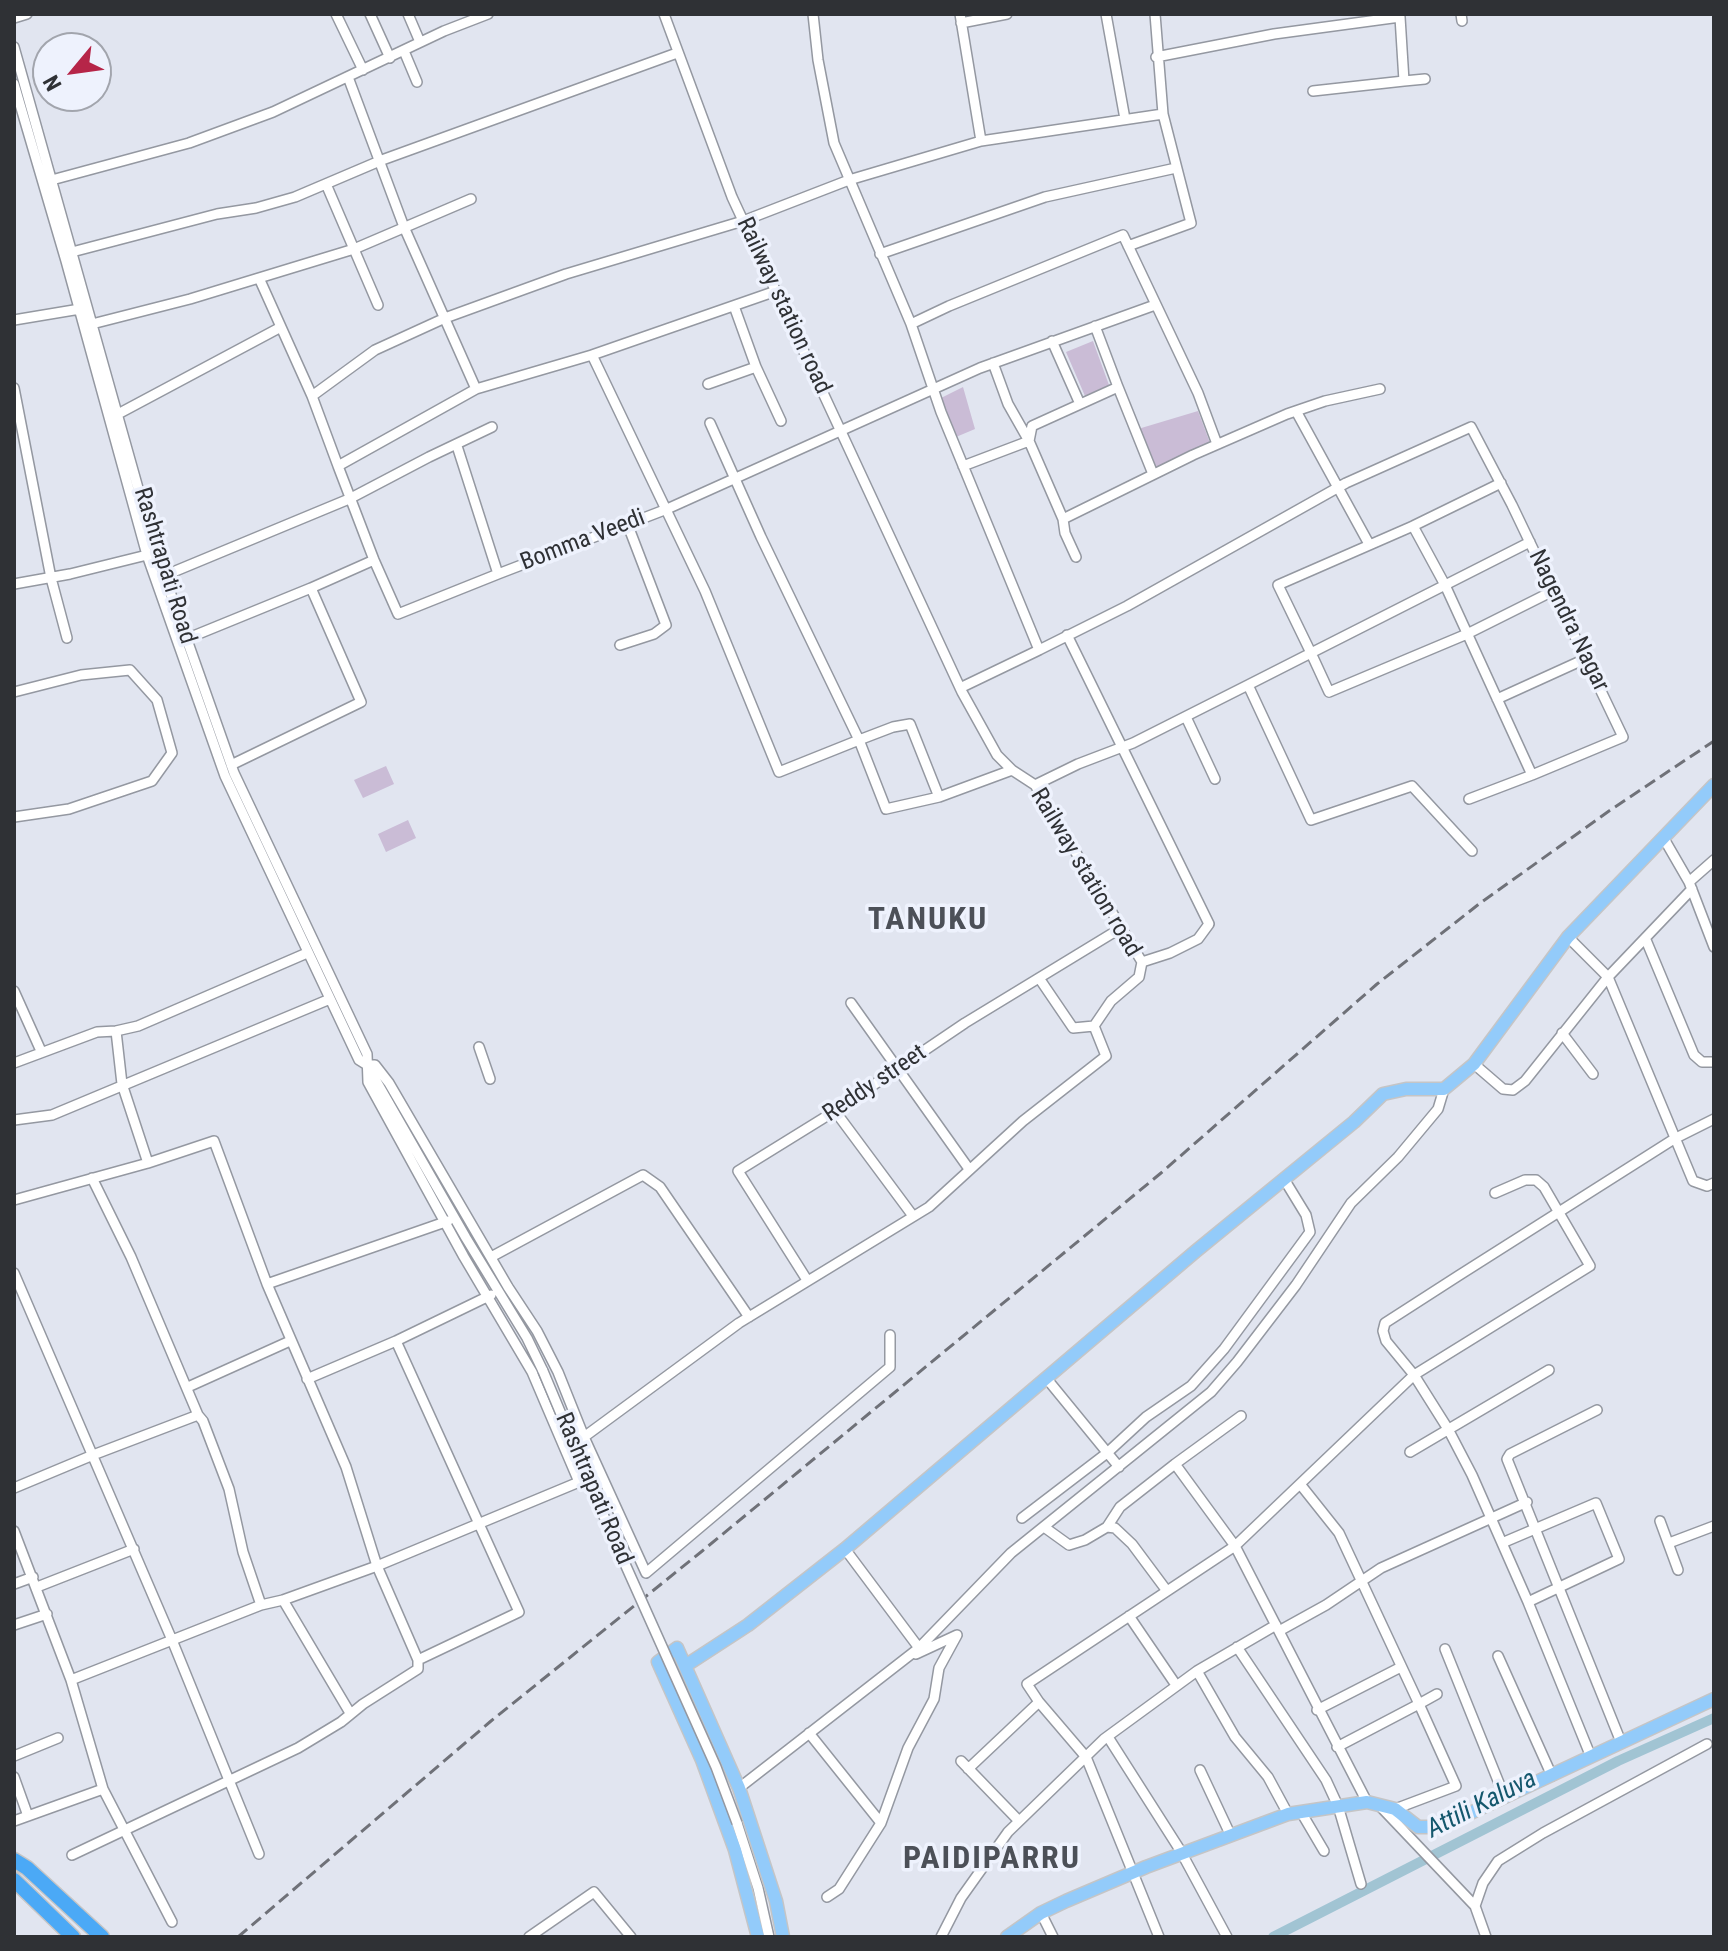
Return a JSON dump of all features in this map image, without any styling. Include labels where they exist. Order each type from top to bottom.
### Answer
[{"type":"highway","points":[[14,1860],[27,1868],[102,1937]]},
{"type":"highway","points":[[14,1880],[73,1937]]},
{"type":"main road","points":[[685,1666],[748,1625],[845,1549],[1354,1122],[1383,1094],[1406,1089],[1444,1089],[1474,1064],[1568,937],[1714,785]]},
{"type":"main road","points":[[758,1937],[735,1850],[702,1760],[658,1662],[677,1648],[739,1788],[776,1901],[783,1937]]},
{"type":"main road","points":[[1007,1937],[1041,1913],[1133,1872],[1230,1834],[1295,1813],[1372,1803],[1395,1809],[1418,1827],[1449,1823],[1714,1699]]},
{"type":"street","points":[[14,18],[27,14]]},
{"type":"street","points":[[336,14],[363,70]]},
{"type":"street","points":[[370,14],[390,58]]},
{"type":"street","points":[[408,14],[420,42]]},
{"type":"street","points":[[47,181],[189,143],[273,112],[420,42],[488,14]]},
{"type":"street","name":"Railway station road","points":[[664,14],[743,221],[960,688],[997,755],[1012,770],[1035,785],[1142,962],[1139,977],[1111,1001],[1094,1026]]},
{"type":"street","points":[[813,14],[818,60],[834,143],[911,324],[963,466],[1039,650]]},
{"type":"street","points":[[981,141],[960,18],[1007,14]]},
{"type":"street","points":[[1106,14],[1125,119]]},
{"type":"street","points":[[1128,246],[1191,223],[1163,114],[1156,57],[1155,14]]},
{"type":"street","points":[[1156,57],[1274,34],[1400,16],[1404,81]]},
{"type":"street","name":"Rashtrapati Road","points":[[14,47],[17,84],[118,414],[160,577],[225,776],[359,1060],[367,1065]]},
{"type":"street","points":[[404,51],[417,82]]},
{"type":"street","points":[[72,252],[217,214],[256,208],[677,53]]},
{"type":"street","points":[[348,77],[404,227],[476,389]]},
{"type":"street","points":[[1313,91],[1425,79]]},
{"type":"street","points":[[312,396],[375,350],[445,318],[566,274],[743,221],[849,180],[981,141],[1163,114]]},
{"type":"street","points":[[880,254],[1045,197],[1176,168]]},
{"type":"street","name":"Rashtrapati Road","points":[[47,181],[72,252],[84,308]]},
{"type":"street","points":[[326,184],[378,305]]},
{"type":"street","points":[[89,324],[190,299],[354,249],[471,199]]},
{"type":"street","points":[[911,324],[1123,235],[1198,393],[1217,444]]},
{"type":"street","points":[[186,639],[374,560],[312,396],[259,278]]},
{"type":"street","points":[[338,466],[476,389],[592,355],[776,291]]},
{"type":"street","points":[[735,479],[993,363],[1155,305]]},
{"type":"street","points":[[734,306],[756,367],[781,421]]},
{"type":"street","points":[[14,320],[84,308]]},
{"type":"street","name":"Rashtrapati Road","points":[[89,324],[147,555],[160,577],[186,639],[231,765],[367,1054],[367,1065],[450,1221],[527,1338],[543,1371],[608,1526],[716,1767],[758,1888],[769,1937]]},
{"type":"street","points":[[1095,326],[1153,474]]},
{"type":"street","points":[[118,414],[281,327]]},
{"type":"street","points":[[1052,341],[1080,404]]},
{"type":"street","points":[[592,355],[740,669],[779,772],[893,727],[910,724],[939,797]]},
{"type":"street","points":[[993,363],[1008,404],[1029,441],[1063,519],[1065,533],[1076,557]]},
{"type":"street","points":[[708,384],[756,367]]},
{"type":"street","points":[[1029,441],[1032,426],[1118,387]]},
{"type":"street","points":[[14,388],[51,578],[67,638]]},
{"type":"street","points":[[1063,519],[1217,444],[1296,411],[1380,389]]},
{"type":"street","points":[[1296,411],[1369,544]]},
{"type":"street","points":[[710,423],[859,740],[886,809],[939,797],[1012,770]]},
{"type":"street","points":[[160,577],[349,499],[492,427]]},
{"type":"street","name":"Nagendra Nagar","points":[[1338,488],[1471,427],[1512,505],[1623,737],[1532,775]]},
{"type":"street","points":[[963,466],[1029,441]]},
{"type":"street","points":[[457,446],[498,574]]},
{"type":"street","name":"Bomma Veedi","points":[[374,560],[398,614],[667,509],[735,479]]},
{"type":"street","points":[[1501,483],[1413,526],[1278,585],[1329,692],[1467,634],[1553,591]]},
{"type":"street","points":[[960,688],[1127,606],[1338,488]]},
{"type":"street","points":[[620,645],[654,634],[666,625],[627,523]]},
{"type":"street","points":[[1413,526],[1445,585],[1532,775],[1469,799]]},
{"type":"street","points":[[1035,785],[1186,717],[1530,542]]},
{"type":"street","points":[[14,584],[147,555]]},
{"type":"street","points":[[231,765],[361,702],[311,588]]},
{"type":"street","points":[[1067,635],[1209,924],[1198,939],[1142,962]]},
{"type":"street","points":[[1497,699],[1585,659]]},
{"type":"street","points":[[14,692],[81,675],[130,670],[157,700],[172,753],[152,781],[69,809],[14,817]]},
{"type":"street","points":[[1248,685],[1311,820],[1412,786],[1472,851]]},
{"type":"street","points":[[1186,717],[1215,779]]},
{"type":"street","points":[[1663,837],[1691,886],[1714,947]]},
{"type":"street","points":[[1474,1064],[1503,1089],[1513,1090],[1525,1081],[1608,977],[1646,940],[1714,860]]},
{"type":"street","name":"Reddy street","points":[[807,1280],[738,1171],[835,1111],[965,1023],[1121,928]]},
{"type":"street","points":[[1568,937],[1608,977],[1693,1181],[1707,1186],[1714,1183]]},
{"type":"street","points":[[1646,940],[1694,1055],[1702,1062],[1714,1062]]},
{"type":"street","points":[[14,1063],[97,1032],[138,1026],[307,953]]},
{"type":"street","points":[[584,1437],[749,1317],[929,1207],[1023,1121],[1106,1056],[1094,1026],[1073,1028],[1039,978]]},
{"type":"street","points":[[14,991],[17,1007],[41,1051]]},
{"type":"street","points":[[14,1120],[52,1115],[330,999]]},
{"type":"street","points":[[851,1003],[969,1169]]},
{"type":"street","points":[[116,1031],[122,1084],[148,1163]]},
{"type":"street","points":[[1562,1033],[1593,1074]]},
{"type":"street","points":[[479,1047],[490,1079]]},
{"type":"street","points":[[367,1065],[375,1065],[389,1083],[537,1331],[646,1573],[890,1367],[890,1335]]},
{"type":"street","points":[[739,1788],[919,1648],[1011,1553],[1211,1392],[1325,1244],[1351,1203],[1398,1157],[1438,1109],[1444,1089]]},
{"type":"street","points":[[835,1111],[913,1216]]},
{"type":"street","points":[[1591,1757],[1528,1602],[1448,1429],[1414,1375],[1386,1341],[1383,1331],[1385,1323],[1558,1212],[1674,1139],[1714,1119]]},
{"type":"street","points":[[14,1200],[148,1163],[214,1141],[290,1341],[346,1467],[377,1566],[418,1660],[418,1669],[298,1748],[72,1855]]},
{"type":"street","points":[[491,1257],[643,1175],[660,1187],[749,1317]]},
{"type":"street","points":[[92,1178],[131,1257],[203,1421],[229,1489],[243,1552],[261,1605]]},
{"type":"street","points":[[1022,1518],[1107,1453],[1146,1417],[1191,1386],[1224,1349],[1310,1232],[1306,1215],[1284,1179]]},
{"type":"street","points":[[1159,1937],[1086,1757],[1027,1684],[1235,1546],[1414,1375],[1590,1266],[1544,1187],[1536,1180],[1525,1180],[1495,1193]]},
{"type":"street","points":[[71,1680],[261,1605],[377,1566],[579,1482],[532,1372],[488,1299],[450,1221],[267,1284]]},
{"type":"street","points":[[14,1273],[134,1549],[259,1854]]},
{"type":"street","points":[[307,1379],[488,1299],[497,1290]]},
{"type":"street","points":[[188,1387],[290,1341]]},
{"type":"street","points":[[396,1341],[519,1612],[418,1660]]},
{"type":"street","points":[[1410,1452],[1549,1370]]},
{"type":"street","points":[[1047,1379],[1119,1467]]},
{"type":"street","points":[[1597,1410],[1509,1455],[1509,1465],[1527,1502],[1621,1742]]},
{"type":"street","points":[[14,1488],[198,1415]]},
{"type":"street","points":[[1044,1527],[1069,1545],[1085,1540],[1107,1527],[1120,1507],[1241,1416]]},
{"type":"street","points":[[1175,1464],[1235,1546],[1317,1710],[1372,1803],[1475,1906],[1486,1937]]},
{"type":"street","points":[[1300,1484],[1339,1533],[1456,1786],[1395,1809]]},
{"type":"street","points":[[941,1937],[961,1898],[1008,1832],[1108,1737],[1176,1685],[1237,1647],[1278,1628],[1381,1568],[1527,1502]]},
{"type":"street","points":[[1502,1543],[1596,1503],[1619,1559],[1528,1602]]},
{"type":"street","points":[[1660,1521],[1678,1570]]},
{"type":"street","points":[[1669,1543],[1714,1526]]},
{"type":"street","points":[[1107,1527],[1115,1528],[1132,1544],[1167,1591]]},
{"type":"street","points":[[14,1531],[71,1680],[103,1789],[172,1922]]},
{"type":"street","points":[[37,1587],[134,1549]]},
{"type":"street","points":[[845,1549],[919,1648]]},
{"type":"street","points":[[14,1584],[33,1577]]},
{"type":"street","points":[[283,1600],[350,1713]]},
{"type":"street","points":[[14,1625],[47,1614]]},
{"type":"street","points":[[1129,1616],[1176,1685]]},
{"type":"street","points":[[827,1897],[839,1889],[881,1823],[908,1748],[934,1699],[939,1668],[957,1635],[903,1660]]},
{"type":"street","points":[[1237,1647],[1326,1780],[1338,1806],[1361,1884]]},
{"type":"street","points":[[1445,1649],[1505,1798]]},
{"type":"street","points":[[1498,1656],[1552,1776]]},
{"type":"street","points":[[1317,1710],[1401,1667]]},
{"type":"street","points":[[1197,1671],[1235,1737],[1324,1851]]},
{"type":"street","points":[[1337,1747],[1437,1694]]},
{"type":"street","points":[[1019,1821],[965,1765],[1039,1702]]},
{"type":"street","points":[[809,1733],[881,1823]]},
{"type":"street","points":[[1108,1737],[1181,1853],[1227,1937]]},
{"type":"street","points":[[14,1756],[58,1738]]},
{"type":"street","points":[[1475,1906],[1483,1883],[1498,1861],[1543,1833],[1707,1744]]},
{"type":"street","points":[[702,1760],[722,1748]]},
{"type":"street","points":[[1200,1770],[1230,1834]]},
{"type":"street","points":[[14,1777],[28,1816]]},
{"type":"street","points":[[14,1821],[103,1789]]},
{"type":"street","points":[[529,1937],[594,1892],[631,1937]]},
{"type":"street","points":[[1041,1913],[1053,1937]]},
{"type":"shaded area","points":[[1093,341],[1109,385],[1085,396],[1066,352]]},
{"type":"shaded area","points":[[963,387],[975,429],[956,437],[939,399]]},
{"type":"shaded area","points":[[1198,411],[1210,443],[1156,468],[1138,429]]},
{"type":"shaded area","points":[[386,766],[394,784],[363,798],[354,780]]},
{"type":"shaded area","points":[[408,820],[416,838],[386,852],[378,834]]},
{"type":"waterway","name":"Attili Kaluva","points":[[1273,1937],[1618,1761],[1714,1718]]},
{"type":"railway","points":[[238,1937],[491,1721],[1161,1173],[1377,984],[1479,904],[1714,741]]},
{"type":"district","name":"TANUKU","points":[[928,921]]},
{"type":"district","name":"PAIDIPARRU","points":[[992,1860]]}]
